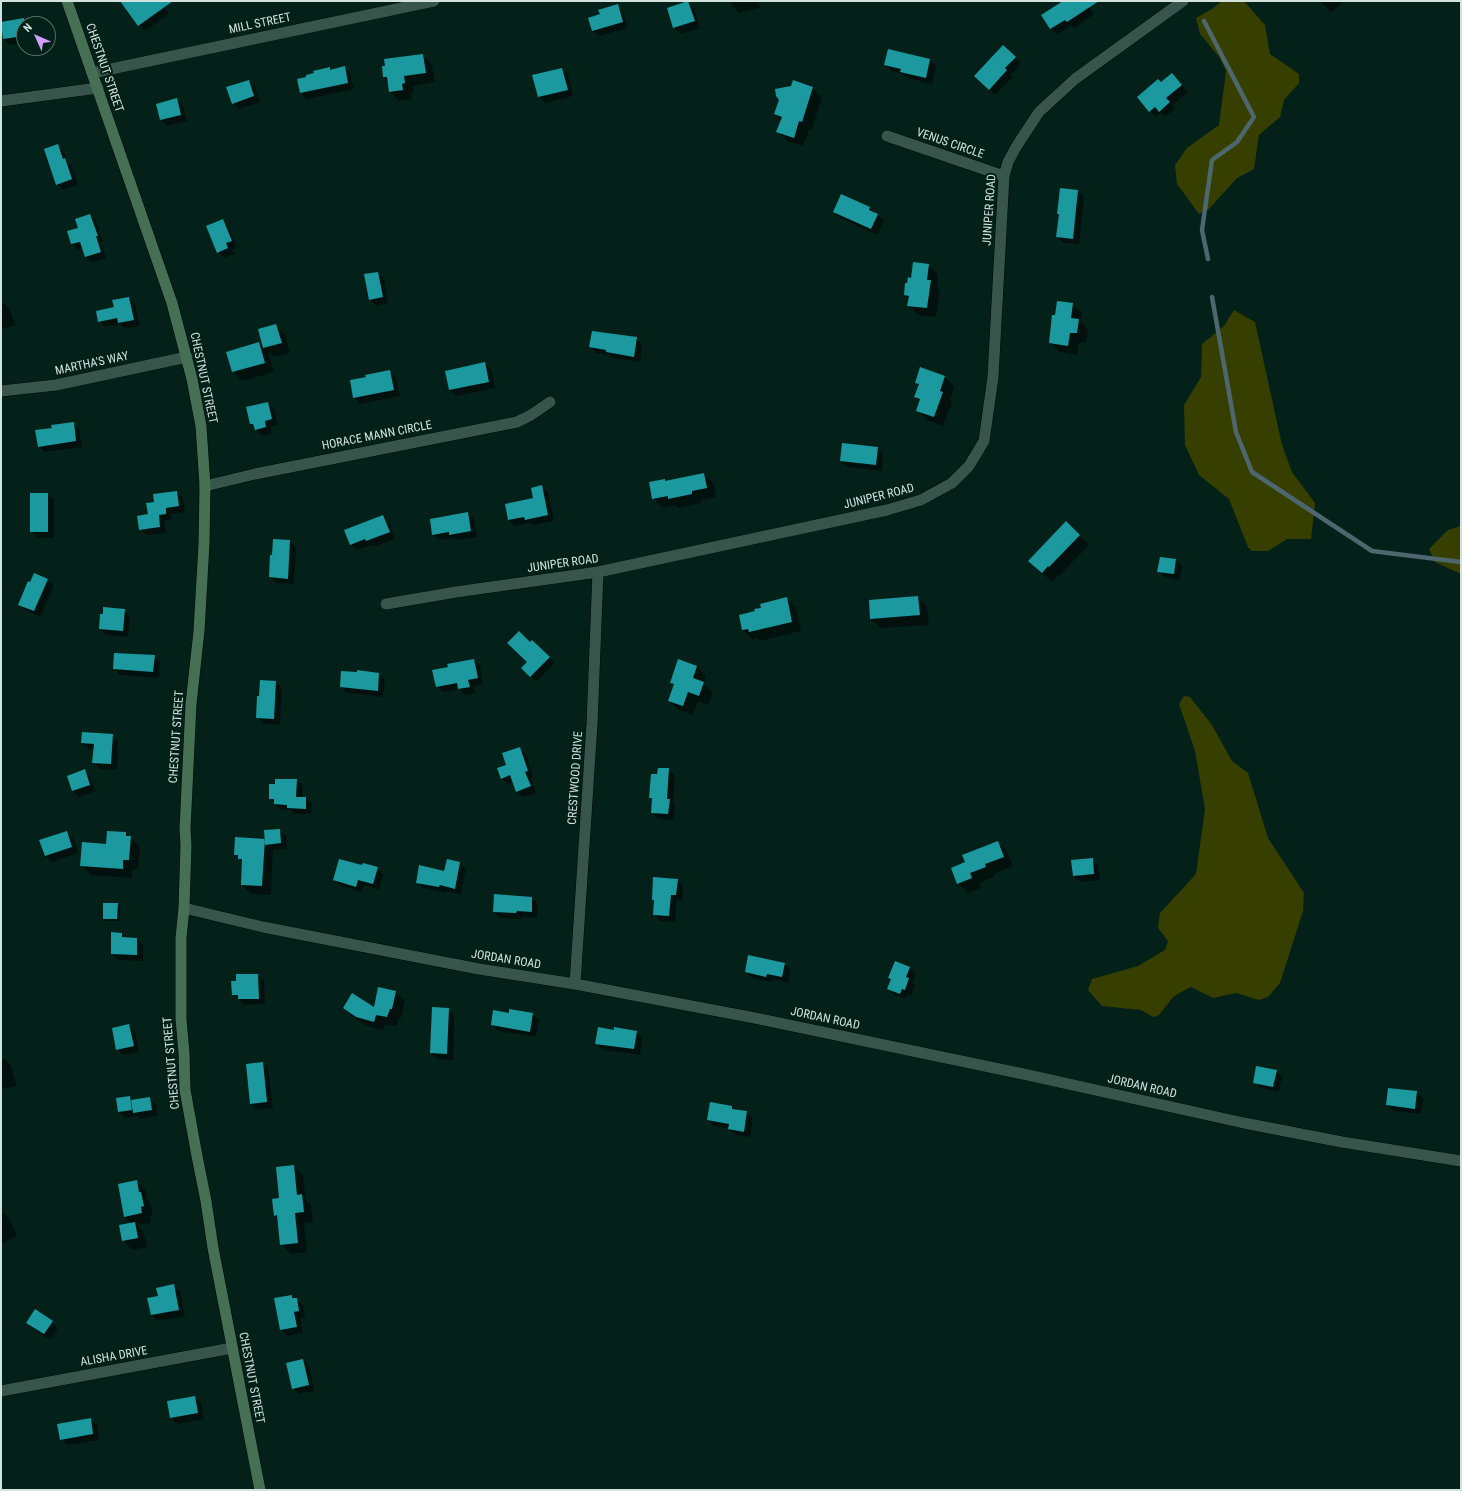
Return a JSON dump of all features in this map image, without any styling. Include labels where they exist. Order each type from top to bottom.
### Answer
[{"type":"main road","name":"CHESTNUT STREET","points":[[67,1],[172,303],[187,357],[201,426],[205,486],[204,544],[199,631],[191,704],[185,829],[186,845],[184,908],[181,938],[181,1019],[185,1090],[232,1348],[260,1490]]},
{"type":"street","name":"MILL STREET","points":[[92,73],[434,1]]},
{"type":"street","name":"JUNIPER ROAD","points":[[386,604],[456,592],[598,572],[887,510],[921,500],[952,483],[969,466],[984,441],[993,377],[1004,176],[1008,162],[1039,112],[1075,79],[1183,1]]},
{"type":"street","points":[[1,101],[98,88]]},
{"type":"street","name":"VENUS CIRCLE","points":[[887,136],[1004,176]]},
{"type":"street","name":"MARTHA'S WAY","points":[[1,391],[56,385],[187,357]]},
{"type":"street","name":"HORACE MANN CIRCLE","points":[[205,486],[255,474],[517,422],[531,415],[550,402]]},
{"type":"street","name":"CRESTWOOD DRIVE","points":[[575,984],[592,724],[598,572]]},
{"type":"street","name":"JORDAN ROAD","points":[[184,908],[302,935],[479,969],[575,984],[755,1018],[1036,1076],[1252,1124],[1342,1142],[1461,1161]]},
{"type":"street","name":"ALISHA DRIVE","points":[[1,1391],[232,1348]]},
{"type":"green space","points":[[1222,1],[1244,1],[1265,25],[1270,54],[1299,74],[1299,83],[1284,100],[1280,117],[1259,135],[1254,169],[1237,178],[1208,210],[1199,214],[1177,184],[1175,165],[1187,148],[1219,125],[1226,71],[1220,58],[1200,34],[1196,18],[1212,9]]},
{"type":"green space","points":[[1234,310],[1255,322],[1282,445],[1292,472],[1315,503],[1311,539],[1287,539],[1268,551],[1252,551],[1248,547],[1229,499],[1199,475],[1185,445],[1184,405],[1201,377],[1202,344],[1224,326]]},
{"type":"green space","points":[[1461,526],[1461,574],[1435,562],[1429,549],[1448,530]]},
{"type":"green space","points":[[1184,696],[1190,697],[1212,725],[1232,761],[1248,773],[1268,838],[1304,893],[1303,911],[1280,983],[1268,997],[1259,1000],[1236,993],[1213,998],[1191,987],[1174,996],[1159,1015],[1153,1017],[1141,1010],[1102,1006],[1088,990],[1092,979],[1138,966],[1165,950],[1168,941],[1158,928],[1160,913],[1196,874],[1205,809],[1195,751],[1179,704]]},
{"type":"building","points":[[120,1],[173,1],[138,26]]},
{"type":"building","points":[[688,1],[695,21],[673,28],[667,8]]},
{"type":"building","points":[[1063,1],[1099,1],[1067,22],[1065,20],[1050,29],[1041,15]]},
{"type":"building","points":[[618,4],[623,22],[592,31],[588,18],[600,14],[598,10]]},
{"type":"building","points":[[16,19],[16,37],[3,39],[1,22]]},
{"type":"building","points":[[1003,45],[1016,57],[1005,68],[1007,70],[989,90],[974,76]]},
{"type":"building","points":[[888,49],[930,59],[926,78],[900,72],[901,69],[884,65]]},
{"type":"building","points":[[423,54],[426,73],[404,76],[405,83],[402,84],[403,90],[389,92],[387,77],[383,77],[382,66],[385,66],[384,59]]},
{"type":"building","points":[[345,66],[348,83],[300,93],[297,79],[314,73],[313,71],[330,67],[330,70]]},
{"type":"building","points":[[562,68],[568,90],[538,97],[532,75]]},
{"type":"building","points":[[1172,73],[1182,85],[1166,98],[1170,102],[1159,112],[1155,107],[1149,112],[1137,97],[1158,79],[1161,82]]},
{"type":"building","points":[[249,80],[254,96],[232,104],[226,87]]},
{"type":"building","points":[[793,80],[813,87],[802,122],[799,121],[794,138],[776,132],[782,117],[774,114],[779,100],[776,96],[775,89],[791,86]]},
{"type":"building","points":[[177,98],[181,115],[160,120],[156,104]]},
{"type":"building","points":[[58,144],[63,159],[65,158],[72,179],[56,185],[44,149]]},
{"type":"building","points":[[1060,188],[1078,190],[1073,239],[1056,237]]},
{"type":"building","points":[[841,194],[870,207],[869,210],[878,214],[871,229],[833,212]]},
{"type":"building","points":[[90,214],[98,236],[96,236],[101,252],[85,257],[80,242],[71,244],[67,231],[78,228],[75,219]]},
{"type":"building","points":[[223,219],[232,241],[226,243],[228,248],[217,253],[206,226]]},
{"type":"building","points":[[913,262],[929,264],[927,280],[931,280],[927,308],[907,306],[909,296],[904,295],[905,283],[907,283],[908,277],[911,278]]},
{"type":"building","points":[[378,272],[383,297],[369,300],[364,274]]},
{"type":"building","points":[[129,297],[134,320],[118,323],[117,318],[98,322],[96,311],[114,307],[112,300]]},
{"type":"building","points":[[1057,301],[1073,303],[1071,318],[1079,319],[1077,333],[1070,333],[1068,346],[1049,343],[1052,315],[1055,315]]},
{"type":"building","points":[[276,324],[282,343],[263,348],[258,329]]},
{"type":"building","points":[[592,331],[637,337],[634,357],[589,347]]},
{"type":"building","points":[[259,342],[265,363],[232,372],[226,352]]},
{"type":"building","points":[[485,362],[489,382],[449,390],[445,371]]},
{"type":"building","points":[[920,367],[945,376],[940,391],[943,392],[934,417],[916,411],[920,399],[914,397],[919,384],[915,383]]},
{"type":"building","points":[[390,370],[394,390],[353,398],[350,380],[366,377],[365,375]]},
{"type":"building","points":[[268,402],[272,419],[265,421],[266,427],[255,430],[253,424],[250,424],[246,407]]},
{"type":"building","points":[[74,422],[76,441],[38,447],[35,430],[52,428],[51,425]]},
{"type":"building","points":[[842,443],[878,447],[876,465],[840,461]]},
{"type":"building","points":[[704,473],[707,488],[692,491],[692,494],[668,499],[668,496],[652,499],[649,482],[665,479],[665,481]]},
{"type":"building","points":[[542,485],[548,515],[525,520],[524,517],[508,520],[505,504],[533,498],[531,488]]},
{"type":"building","points":[[177,491],[179,506],[166,508],[166,514],[159,515],[160,527],[139,530],[137,516],[148,514],[146,503],[154,502],[153,494]]},
{"type":"building","points":[[30,493],[48,493],[48,532],[30,532]]},
{"type":"building","points":[[468,512],[471,531],[449,535],[449,532],[432,535],[430,519]]},
{"type":"building","points":[[383,515],[390,532],[350,545],[344,530]]},
{"type":"building","points":[[1066,521],[1080,535],[1042,573],[1028,561]]},
{"type":"building","points":[[273,539],[290,540],[288,579],[269,577],[270,555],[272,555]]},
{"type":"building","points":[[1160,557],[1176,559],[1174,574],[1157,572]]},
{"type":"building","points":[[34,573],[48,579],[34,611],[18,605],[28,581],[30,582]]},
{"type":"building","points":[[918,596],[920,615],[870,619],[869,600]]},
{"type":"building","points":[[787,597],[792,622],[749,632],[748,629],[742,630],[739,615],[761,608],[760,604]]},
{"type":"building","points":[[103,607],[125,609],[123,631],[99,629],[100,614],[103,614]]},
{"type":"building","points":[[519,631],[530,642],[532,640],[550,657],[530,677],[521,668],[527,662],[507,643]]},
{"type":"building","points":[[114,653],[155,655],[153,672],[113,669]]},
{"type":"building","points":[[474,659],[478,678],[468,680],[470,687],[458,689],[457,683],[436,687],[432,670],[448,667],[447,664]]},
{"type":"building","points":[[678,659],[697,666],[693,678],[704,682],[699,696],[688,692],[683,706],[668,701],[674,684],[670,683]]},
{"type":"building","points":[[357,670],[379,673],[378,691],[340,687],[341,671],[357,672]]},
{"type":"building","points":[[260,680],[276,681],[274,719],[256,718],[257,696],[259,696]]},
{"type":"building","points":[[82,732],[113,734],[111,764],[92,763],[94,744],[81,743]]},
{"type":"building","points":[[520,747],[528,771],[525,772],[531,786],[516,792],[510,775],[501,779],[497,768],[506,765],[502,753]]},
{"type":"building","points":[[658,768],[669,768],[667,799],[670,799],[668,814],[651,813],[652,798],[649,798],[651,774],[657,774]]},
{"type":"building","points":[[85,769],[90,785],[72,791],[67,776]]},
{"type":"building","points":[[275,779],[297,779],[296,797],[306,797],[306,809],[287,808],[287,805],[274,804],[274,799],[269,799],[269,784],[275,784]]},
{"type":"building","points":[[280,829],[281,843],[265,845],[264,830]]},
{"type":"building","points":[[67,831],[72,847],[45,856],[39,840]]},
{"type":"building","points":[[107,831],[126,832],[126,836],[131,836],[129,860],[123,860],[123,869],[80,866],[82,842],[106,844]]},
{"type":"building","points":[[235,837],[265,839],[262,886],[241,885],[242,859],[238,859],[238,855],[234,855]]},
{"type":"building","points":[[998,841],[1004,857],[985,864],[986,867],[970,873],[972,878],[957,884],[951,868],[965,862],[962,855]]},
{"type":"building","points":[[1093,858],[1094,874],[1073,876],[1071,860]]},
{"type":"building","points":[[339,859],[362,865],[363,863],[378,867],[373,884],[358,880],[356,887],[333,880]]},
{"type":"building","points":[[447,859],[460,862],[455,889],[440,885],[439,887],[416,883],[419,865],[444,871]]},
{"type":"building","points":[[653,877],[678,879],[676,895],[671,895],[669,916],[653,915]]},
{"type":"building","points":[[494,894],[532,897],[532,912],[493,912]]},
{"type":"building","points":[[103,903],[118,903],[117,919],[103,919]]},
{"type":"building","points":[[111,932],[122,933],[122,937],[137,938],[137,955],[111,954]]},
{"type":"building","points":[[748,955],[785,963],[782,977],[767,974],[766,977],[745,972]]},
{"type":"building","points":[[895,961],[910,967],[906,977],[909,978],[905,990],[902,989],[900,994],[887,989],[891,979],[888,978]]},
{"type":"building","points":[[236,974],[258,974],[259,999],[238,999],[238,995],[232,995],[231,981],[236,981]]},
{"type":"building","points":[[378,987],[396,991],[392,1009],[390,1009],[387,1017],[376,1015],[374,1022],[356,1017],[343,1008],[352,993],[374,1007]]},
{"type":"building","points":[[432,1007],[449,1008],[447,1054],[430,1053]]},
{"type":"building","points":[[509,1009],[533,1013],[530,1032],[491,1025],[493,1010],[509,1013]]},
{"type":"building","points":[[129,1024],[134,1046],[116,1050],[112,1028]]},
{"type":"building","points":[[598,1027],[614,1030],[614,1027],[637,1031],[634,1049],[595,1044]]},
{"type":"building","points":[[263,1062],[267,1102],[250,1104],[246,1064]]},
{"type":"building","points":[[1256,1066],[1277,1070],[1273,1087],[1253,1083]]},
{"type":"building","points":[[1388,1088],[1417,1091],[1415,1109],[1386,1105]]},
{"type":"building","points":[[130,1096],[132,1110],[118,1112],[116,1098]]},
{"type":"building","points":[[150,1097],[152,1110],[133,1113],[131,1100]]},
{"type":"building","points":[[710,1102],[732,1106],[732,1109],[747,1111],[744,1132],[728,1129],[729,1124],[707,1120]]},
{"type":"building","points":[[294,1165],[297,1195],[302,1194],[304,1212],[295,1213],[298,1243],[280,1245],[277,1215],[274,1216],[272,1199],[279,1198],[276,1167]]},
{"type":"building","points":[[137,1180],[144,1206],[141,1207],[142,1213],[124,1217],[118,1184]]},
{"type":"building","points":[[135,1222],[138,1238],[122,1241],[119,1225]]},
{"type":"building","points":[[174,1284],[179,1310],[151,1315],[147,1298],[158,1296],[156,1288]]},
{"type":"building","points":[[292,1295],[292,1298],[297,1298],[299,1311],[294,1312],[297,1327],[280,1330],[274,1298]]},
{"type":"building","points":[[35,1309],[53,1321],[44,1334],[26,1323]]},
{"type":"building","points":[[303,1359],[309,1385],[292,1389],[286,1363]]},
{"type":"building","points":[[195,1396],[198,1413],[170,1418],[167,1401]]},
{"type":"building","points":[[91,1418],[93,1434],[60,1440],[57,1424]]},
{"type":"waterway","points":[[1204,21],[1254,117],[1237,142],[1212,160],[1202,230],[1208,259]]},
{"type":"waterway","points":[[1212,297],[1236,432],[1252,472],[1372,551],[1461,562]]}]
